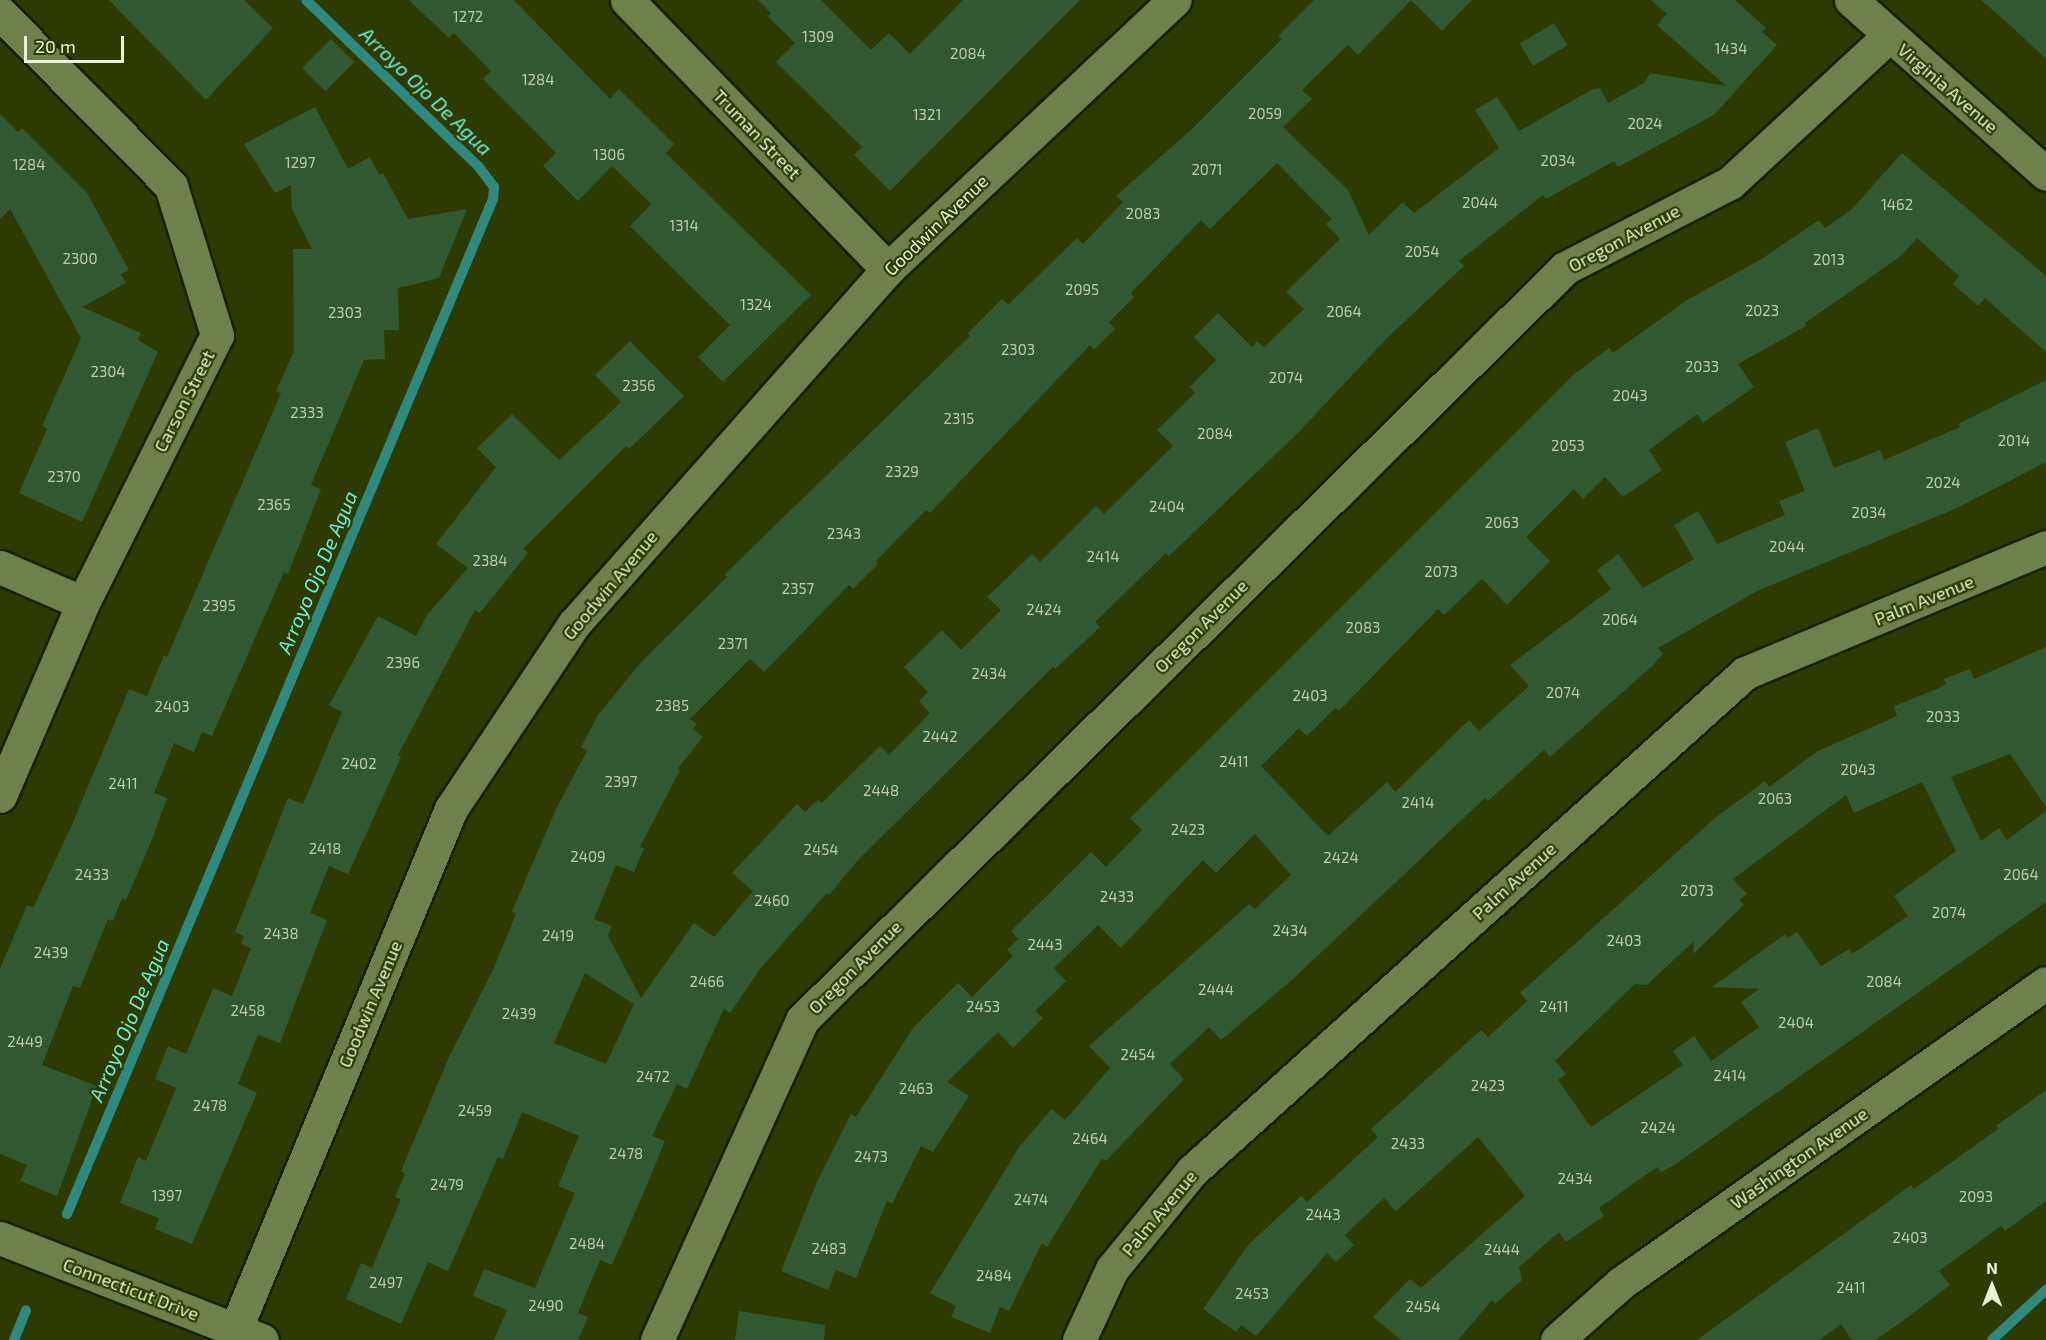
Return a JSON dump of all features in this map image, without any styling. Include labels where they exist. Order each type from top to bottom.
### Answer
[{"type":"street","name":"Truman Street","points":[[627,0],[888,269]]},
{"type":"street","name":"Goodwin Avenue","points":[[243,1336],[451,810],[574,624],[888,269],[1174,0]]},
{"type":"street","name":"Virginia Avenue","points":[[1851,0],[2046,174]]},
{"type":"street","name":"Carson Street","points":[[0,13],[171,186],[217,335],[83,603],[0,796]]},
{"type":"street","name":"Oregon Avenue","points":[[657,1340],[801,1020],[1565,268],[1730,183],[1889,36]]},
{"type":"street","name":"Palm Avenue","points":[[1080,1340],[1112,1269],[1192,1171],[1745,673],[2046,547]]},
{"type":"street","points":[[0,567],[83,603]]},
{"type":"street","name":"Washington Avenue","points":[[1557,1340],[1621,1282],[2046,983]]},
{"type":"street","name":"Connecticut Drive","points":[[0,1238],[243,1336]]},
{"type":"building","points":[[109,0],[244,0],[273,28],[206,100]]},
{"type":"building","points":[[409,0],[514,0],[610,99],[619,89],[674,144],[666,153],[811,295],[723,382],[698,357],[730,325],[630,226],[651,204],[612,166],[578,201],[543,166],[556,153],[483,79],[491,71],[454,33],[449,38]]},
{"type":"building","points":[[758,0],[821,0],[871,50],[889,33],[910,54],[963,0],[1080,0],[890,191],[854,155],[862,147],[776,62],[795,43],[768,17],[771,13]]},
{"type":"building","points":[[1314,0],[1411,0],[1358,55],[1348,45],[1302,90],[1312,99],[1283,127],[1348,190],[1369,235],[1403,202],[1414,213],[1499,148],[1475,110],[1497,97],[1519,131],[1591,90],[1600,88],[1608,103],[1644,83],[1650,73],[1726,86],[1657,25],[1667,14],[1651,0],[1735,0],[1766,28],[1762,32],[1777,45],[1714,115],[1618,167],[1614,161],[1546,199],[1543,195],[1459,261],[1464,266],[1388,337],[1298,433],[1169,556],[1166,553],[1095,622],[1100,627],[1055,669],[1053,667],[858,860],[829,895],[827,893],[760,969],[730,1013],[724,1009],[687,1089],[677,1084],[652,1136],[665,1141],[647,1185],[612,1265],[600,1260],[578,1313],[588,1317],[578,1340],[494,1340],[507,1310],[473,1296],[484,1269],[535,1288],[575,1193],[558,1186],[579,1136],[522,1112],[503,1159],[498,1157],[448,1271],[428,1262],[401,1324],[346,1299],[361,1263],[372,1268],[401,1199],[395,1197],[405,1174],[401,1171],[449,1057],[493,970],[516,914],[512,911],[557,807],[587,751],[581,747],[598,715],[642,661],[727,577],[724,575],[970,336],[968,333],[1002,299],[1008,305],[1077,238],[1083,244],[1123,202],[1116,196],[1192,129],[1282,39],[1278,36]],"holes":[[[1277,163],[1332,219],[1326,224],[1340,239],[1286,292],[1304,309],[1264,347],[1257,341],[1252,347],[1218,313],[1194,337],[1216,360],[1190,387],[1195,393],[1157,430],[1173,446],[1104,514],[1096,506],[1040,562],[1032,554],[987,597],[1001,610],[961,650],[942,630],[904,667],[928,692],[919,701],[930,713],[889,755],[880,746],[822,803],[818,800],[805,812],[797,804],[732,873],[753,891],[714,937],[694,923],[641,998],[608,936],[612,926],[594,919],[616,865],[634,872],[644,848],[640,847],[680,770],[678,768],[703,737],[693,729],[697,724],[690,719],[750,659],[764,672],[849,585],[853,589],[878,564],[876,561],[926,510],[930,513],[1090,345],[1094,350],[1115,329],[1109,322],[1134,297],[1131,293],[1201,220],[1210,229]],[[585,973],[634,1004],[606,1064],[554,1043]]]},
{"type":"building","points":[[1411,0],[1472,0],[1442,31]]},
{"type":"building","points":[[1981,0],[2046,0],[2046,59],[2012,27]]},
{"type":"building","points":[[1554,23],[1567,45],[1533,66],[1520,44]]},
{"type":"building","points":[[331,39],[354,62],[325,91],[302,68]]},
{"type":"building","points":[[315,107],[348,169],[370,157],[379,175],[383,173],[408,219],[467,209],[439,278],[398,288],[399,330],[384,330],[385,359],[364,360],[311,485],[321,489],[288,574],[284,572],[212,736],[202,732],[194,752],[174,743],[154,793],[167,798],[152,840],[126,900],[122,898],[113,921],[108,919],[80,988],[73,986],[42,1065],[97,1086],[57,1196],[20,1181],[27,1165],[0,1154],[0,969],[27,905],[33,908],[70,829],[129,689],[147,696],[164,655],[167,657],[281,393],[276,391],[294,351],[293,249],[312,249],[292,209],[291,185],[275,193],[244,144]]},
{"type":"building","points":[[0,114],[18,132],[22,128],[87,193],[129,270],[121,274],[126,283],[82,307],[141,333],[138,340],[158,352],[82,522],[19,493],[47,429],[42,426],[81,338],[10,209],[0,219]]},
{"type":"building","points":[[1902,153],[2046,276],[2046,352],[1985,298],[1978,306],[1953,284],[1959,276],[1917,238],[1901,256],[1805,323],[1806,326],[1738,364],[1754,387],[1703,423],[1697,414],[1649,450],[1662,470],[1623,497],[1605,477],[1583,499],[1574,489],[1526,537],[1550,561],[1507,605],[1482,579],[1444,615],[1438,609],[1339,711],[1335,708],[1307,736],[1299,728],[1261,766],[1328,836],[1387,782],[1395,792],[1469,720],[1479,731],[1529,686],[1510,665],[1611,589],[1597,570],[1618,554],[1643,588],[1694,559],[1674,525],[1698,511],[1717,544],[1785,515],[1779,501],[1805,491],[1785,442],[1818,428],[1834,468],[1880,450],[1884,460],[1960,427],[1958,424],[2046,380],[2046,462],[1957,508],[1757,591],[1658,648],[1663,654],[1652,666],[1550,757],[1544,750],[1488,801],[1485,798],[1293,979],[1221,1040],[1209,1027],[1170,1064],[1184,1079],[1106,1161],[1102,1158],[1047,1247],[1042,1243],[1009,1311],[1000,1307],[990,1333],[951,1317],[956,1306],[930,1293],[1019,1147],[1052,1109],[1065,1120],[1110,1068],[1089,1046],[1249,904],[1255,909],[1291,875],[1255,834],[1216,873],[1203,860],[1121,948],[1098,925],[1054,968],[1066,981],[1035,1011],[1043,1018],[1013,1048],[998,1032],[947,1082],[969,1096],[933,1152],[921,1146],[892,1204],[887,1201],[856,1278],[836,1270],[828,1290],[781,1271],[817,1182],[851,1114],[856,1117],[913,1028],[958,983],[972,997],[1013,956],[1007,950],[1018,939],[1011,931],[1091,852],[1106,867],[1142,830],[1130,818],[1572,376],[1609,348],[1613,353],[1687,300],[1760,260],[1819,220],[1825,228],[1851,210]]},
{"type":"building","points":[[630,341],[684,396],[629,449],[626,446],[523,549],[528,553],[480,613],[475,610],[398,755],[401,757],[348,874],[329,866],[310,913],[327,920],[280,1043],[258,1035],[238,1084],[257,1093],[192,1244],[155,1229],[159,1218],[120,1203],[138,1157],[146,1161],[176,1088],[155,1079],[168,1046],[186,1054],[213,988],[232,996],[251,948],[241,944],[244,936],[235,932],[288,798],[303,804],[342,712],[329,705],[378,616],[416,636],[427,615],[468,568],[436,544],[496,467],[477,448],[512,414],[559,460],[621,402],[595,375]]},
{"type":"building","points":[[2046,647],[2046,807],[2010,754],[1951,777],[1981,841],[1999,828],[2007,840],[2046,811],[2046,902],[1673,1166],[1661,1172],[1657,1167],[1599,1208],[1604,1216],[1566,1242],[1559,1232],[1519,1267],[1522,1280],[1495,1304],[1492,1300],[1458,1340],[1401,1340],[1373,1317],[1410,1279],[1421,1288],[1525,1196],[1478,1137],[1396,1211],[1384,1198],[1345,1235],[1354,1245],[1336,1262],[1327,1253],[1256,1336],[1241,1325],[1236,1332],[1203,1309],[1249,1244],[1301,1196],[1307,1202],[1378,1137],[1371,1129],[1481,1030],[1488,1037],[1527,1001],[1520,993],[1715,818],[1765,781],[1769,787],[1818,751],[1897,716],[1894,706],[1937,689],[1946,684],[1944,679],[1970,669],[1974,679]],"holes":[[[1922,782],[1956,851],[1894,896],[1908,916],[1852,954],[1849,949],[1821,966],[1797,932],[1788,938],[1785,934],[1712,987],[1759,989],[1741,1002],[1759,1027],[1711,1061],[1694,1036],[1673,1051],[1683,1065],[1591,1127],[1558,1080],[1566,1074],[1555,1061],[1635,984],[1647,985],[1694,941],[1693,954],[1744,905],[1739,900],[1747,894],[1733,879],[1846,795],[1854,813]]]},
{"type":"building","points":[[2046,1090],[2046,1201],[2005,1231],[2001,1226],[1939,1271],[1950,1285],[1904,1320],[1876,1340],[1852,1340],[1841,1324],[1820,1340],[1697,1340],[1911,1185],[1914,1189],[1998,1129],[1996,1126]]},
{"type":"building","points":[[739,1311],[825,1325],[824,1340],[735,1340]]},
{"type":"waterway","name":"Arroyo Ojo De Agua","points":[[67,1214],[493,199],[494,187],[479,167],[306,0]]},
{"type":"waterway","points":[[1992,1340],[2046,1290]]},
{"type":"waterway","name":"Arroyo Ojo De Agua","points":[[14,1340],[26,1310]]}]
